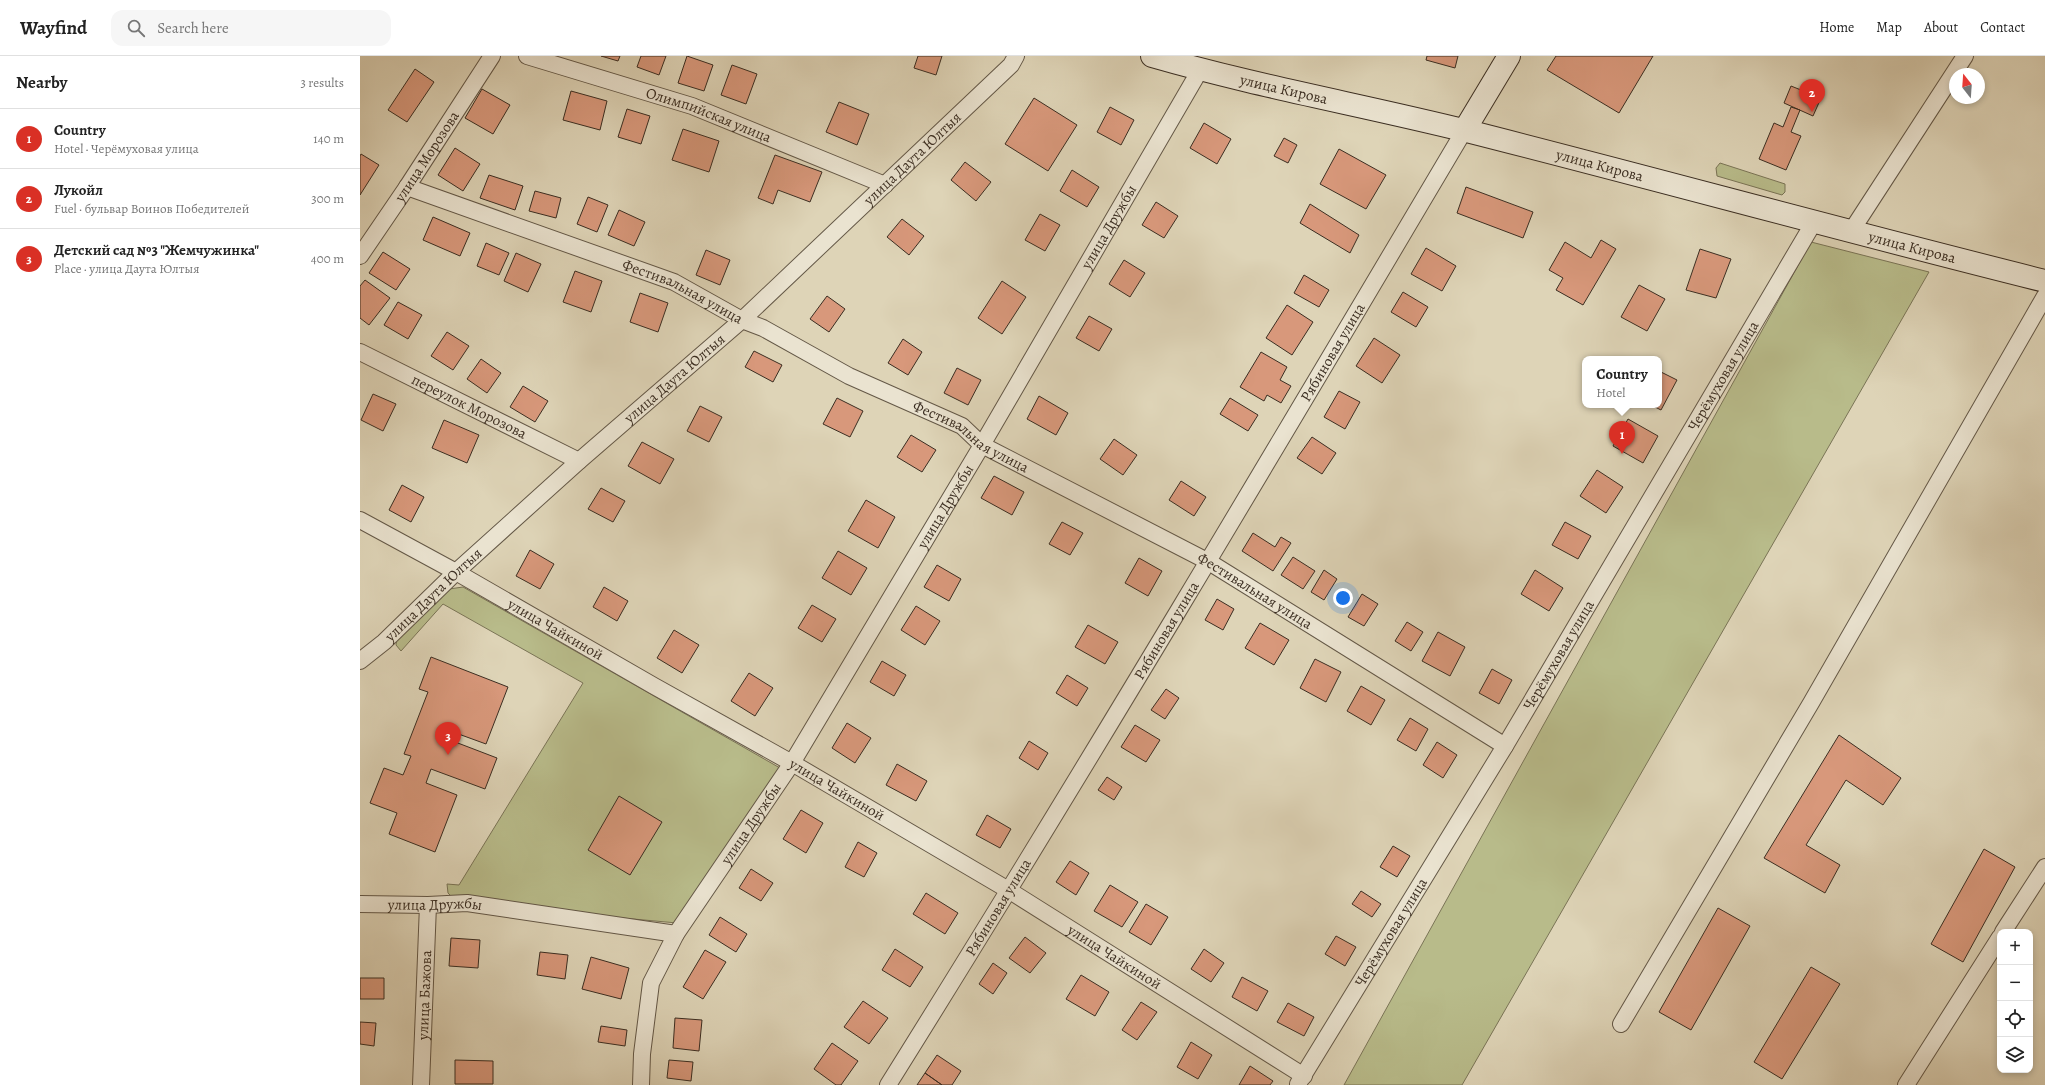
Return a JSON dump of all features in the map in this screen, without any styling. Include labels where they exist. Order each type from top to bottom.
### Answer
[{"type":"main road","name":"улица Кирова","points":[[1152,56],[1200,70],[1464,131],[1814,222],[1850,233],[2045,281]]},
{"type":"main road","points":[[1464,131],[1508,56]]},
{"type":"street","name":"улица Морозова","points":[[360,256],[407,188],[492,56]]},
{"type":"street","name":"Олимпийская улица","points":[[527,56],[692,106],[885,185]]},
{"type":"street","name":"улица Даута Юлтыя","points":[[360,661],[384,642],[456,572],[579,461],[742,320],[1011,65],[1016,56]]},
{"type":"street","points":[[1850,233],[1965,56]]},
{"type":"street","name":"улица Дружбы","points":[[641,1085],[642,1054],[651,983],[676,934],[792,763],[982,445],[1200,70]]},
{"type":"street","name":"Рябиновая улица","points":[[888,1085],[1010,890],[1209,562],[1464,131]]},
{"type":"street","name":"Фестивальная улица","points":[[407,188],[674,282],[742,320],[763,328],[849,376],[962,426],[982,445],[1209,562],[1506,746]]},
{"type":"street","name":"Черёмуховая улица","points":[[1301,1080],[1506,746],[1814,222]]},
{"type":"street","points":[[1621,1024],[1811,702],[2045,296]]},
{"type":"street","name":"переулок Морозова","points":[[360,352],[579,461]]},
{"type":"street","name":"улица Чайкиной","points":[[360,520],[456,572],[647,682],[792,763],[1010,890],[1301,1080]]},
{"type":"street","points":[[2005,929],[2045,866]]},
{"type":"street","name":"улица Дружбы","points":[[360,904],[428,905],[467,903],[676,934]]},
{"type":"street","name":"улица Бажова","points":[[421,1085],[428,905]]},
{"type":"street","points":[[1906,1085],[1997,942]]},
{"type":"green space","points":[[1720,163],[1785,184],[1785,192],[1782,195],[1717,176],[1716,168]]},
{"type":"green space","points":[[1811,242],[1929,272],[1462,1085],[1344,1085]]},
{"type":"green space","points":[[463,587],[780,768],[677,923],[458,903],[448,893],[447,884],[459,885],[583,683],[443,604],[401,651],[396,645],[397,638],[449,589]]},
{"type":"building","points":[[601,56],[620,56],[618,61]]},
{"type":"building","points":[[641,56],[666,56],[659,75],[637,67]]},
{"type":"building","points":[[687,56],[713,65],[704,91],[678,83]]},
{"type":"building","points":[[918,56],[942,56],[936,75],[914,68]]},
{"type":"building","points":[[1427,56],[1458,56],[1455,68],[1426,60]]},
{"type":"building","points":[[1556,56],[1653,56],[1619,113],[1547,70]]},
{"type":"building","points":[[732,65],[757,74],[746,104],[721,95]]},
{"type":"building","points":[[415,69],[434,82],[407,122],[388,110]]},
{"type":"building","points":[[1791,86],[1821,98],[1813,116],[1784,103]]},
{"type":"building","points":[[482,89],[510,105],[493,134],[465,118]]},
{"type":"building","points":[[571,91],[607,101],[600,130],[563,120]]},
{"type":"building","points":[[1034,98],[1077,125],[1048,171],[1005,144]]},
{"type":"building","points":[[839,102],[869,114],[857,145],[826,132]]},
{"type":"building","points":[[1110,107],[1134,120],[1121,145],[1097,132]]},
{"type":"building","points":[[1791,107],[1800,110],[1791,132],[1801,136],[1786,170],[1759,159],[1774,123],[1783,127]]},
{"type":"building","points":[[627,109],[650,116],[641,144],[618,137]]},
{"type":"building","points":[[1204,123],[1231,139],[1217,164],[1190,148]]},
{"type":"building","points":[[683,129],[719,141],[709,172],[672,160]]},
{"type":"building","points":[[1284,138],[1297,145],[1288,163],[1274,156]]},
{"type":"building","points":[[455,148],[480,164],[463,191],[438,175]]},
{"type":"building","points":[[1339,149],[1386,175],[1366,209],[1320,184]]},
{"type":"building","points":[[361,154],[379,165],[360,195],[360,156]]},
{"type":"building","points":[[775,155],[822,172],[810,202],[778,190],[773,204],[758,198]]},
{"type":"building","points":[[965,162],[991,182],[976,201],[951,180]]},
{"type":"building","points":[[1072,170],[1099,187],[1087,207],[1060,191]]},
{"type":"building","points":[[489,175],[523,186],[515,210],[480,198]]},
{"type":"building","points":[[1466,187],[1533,212],[1523,238],[1457,213]]},
{"type":"building","points":[[535,191],[561,198],[556,218],[529,211]]},
{"type":"building","points":[[588,197],[608,205],[597,232],[577,224]]},
{"type":"building","points":[[1156,202],[1178,216],[1164,238],[1142,225]]},
{"type":"building","points":[[1310,204],[1359,235],[1350,253],[1300,223]]},
{"type":"building","points":[[619,210],[645,222],[634,246],[608,235]]},
{"type":"building","points":[[1040,214],[1060,225],[1045,251],[1025,240]]},
{"type":"building","points":[[433,217],[470,233],[460,256],[423,240]]},
{"type":"building","points":[[902,219],[924,236],[909,255],[887,237]]},
{"type":"building","points":[[1601,240],[1616,249],[1583,305],[1556,290],[1563,278],[1549,270],[1565,242],[1591,258]]},
{"type":"building","points":[[486,243],[509,253],[499,275],[477,266]]},
{"type":"building","points":[[1426,248],[1456,266],[1442,291],[1411,274]]},
{"type":"building","points":[[1700,249],[1731,259],[1716,298],[1686,290]]},
{"type":"building","points":[[706,250],[730,260],[720,285],[696,275]]},
{"type":"building","points":[[383,252],[410,269],[396,290],[369,273]]},
{"type":"building","points":[[516,253],[541,264],[528,292],[504,281]]},
{"type":"building","points":[[1124,260],[1145,273],[1130,297],[1109,284]]},
{"type":"building","points":[[575,271],[602,281],[591,312],[563,302]]},
{"type":"building","points":[[1304,275],[1329,290],[1319,307],[1294,293]]},
{"type":"building","points":[[365,280],[390,298],[369,325],[360,318],[360,286]]},
{"type":"building","points":[[1002,281],[1026,297],[1002,334],[978,318]]},
{"type":"building","points":[[1639,285],[1665,299],[1647,331],[1621,317]]},
{"type":"building","points":[[1403,292],[1428,307],[1416,327],[1391,312]]},
{"type":"building","points":[[640,293],[668,303],[658,332],[630,322]]},
{"type":"building","points":[[827,296],[845,309],[829,332],[810,319]]},
{"type":"building","points":[[398,302],[422,315],[408,339],[384,325]]},
{"type":"building","points":[[1287,305],[1313,322],[1292,355],[1266,338]]},
{"type":"building","points":[[1089,316],[1112,329],[1099,351],[1076,338]]},
{"type":"building","points":[[447,332],[469,346],[453,370],[431,356]]},
{"type":"building","points":[[1374,338],[1400,355],[1382,383],[1356,366]]},
{"type":"building","points":[[903,339],[922,352],[908,375],[888,363]]},
{"type":"building","points":[[754,351],[782,365],[773,382],[745,367]]},
{"type":"building","points":[[1261,352],[1287,367],[1280,380],[1291,386],[1281,403],[1267,395],[1264,401],[1240,387]]},
{"type":"building","points":[[481,359],[501,373],[487,393],[467,379]]},
{"type":"building","points":[[957,368],[981,380],[968,405],[944,393]]},
{"type":"building","points":[[1662,372],[1677,380],[1661,410],[1657,408],[1662,408]]},
{"type":"building","points":[[523,386],[548,401],[535,422],[510,407]]},
{"type":"building","points":[[1339,391],[1360,402],[1345,429],[1324,417]]},
{"type":"building","points":[[373,394],[396,404],[383,431],[361,420]]},
{"type":"building","points":[[1039,396],[1068,413],[1056,435],[1027,419]]},
{"type":"building","points":[[837,398],[863,411],[850,437],[823,424]]},
{"type":"building","points":[[1230,398],[1258,415],[1248,431],[1220,414]]},
{"type":"building","points":[[700,406],[722,417],[709,442],[687,431]]},
{"type":"building","points":[[1628,419],[1658,436],[1643,463],[1613,446]]},
{"type":"building","points":[[444,420],[479,435],[467,463],[432,448]]},
{"type":"building","points":[[911,435],[936,450],[922,472],[897,457]]},
{"type":"building","points":[[1312,437],[1336,453],[1322,474],[1297,458]]},
{"type":"building","points":[[1114,439],[1137,455],[1123,475],[1100,459]]},
{"type":"building","points":[[642,442],[674,459],[660,484],[628,466]]},
{"type":"building","points":[[1597,470],[1623,487],[1606,513],[1580,496]]},
{"type":"building","points":[[994,476],[1024,492],[1012,515],[981,498]]},
{"type":"building","points":[[1181,481],[1206,497],[1194,516],[1169,500]]},
{"type":"building","points":[[402,485],[424,497],[411,522],[389,510]]},
{"type":"building","points":[[601,488],[625,501],[613,522],[588,509]]},
{"type":"building","points":[[866,500],[895,517],[878,548],[848,531]]},
{"type":"building","points":[[1062,522],[1083,533],[1070,555],[1049,544]]},
{"type":"building","points":[[1565,522],[1591,536],[1578,559],[1552,545]]},
{"type":"building","points":[[1253,533],[1275,547],[1281,537],[1291,543],[1273,571],[1242,551]]},
{"type":"building","points":[[530,550],[554,564],[540,589],[516,576]]},
{"type":"building","points":[[838,551],[867,568],[851,595],[822,578]]},
{"type":"building","points":[[1293,557],[1315,571],[1303,589],[1281,575]]},
{"type":"building","points":[[1139,558],[1162,571],[1148,596],[1125,583]]},
{"type":"building","points":[[937,565],[961,579],[949,601],[924,587]]},
{"type":"building","points":[[1324,570],[1337,579],[1324,600],[1311,592]]},
{"type":"building","points":[[1535,570],[1563,588],[1549,611],[1521,594]]},
{"type":"building","points":[[604,587],[628,601],[617,621],[593,607]]},
{"type":"building","points":[[1362,594],[1378,604],[1364,626],[1348,617]]},
{"type":"building","points":[[1217,599],[1234,609],[1223,630],[1205,620]]},
{"type":"building","points":[[812,605],[836,619],[822,642],[798,628]]},
{"type":"building","points":[[916,606],[940,621],[925,645],[901,630]]},
{"type":"building","points":[[1407,622],[1423,632],[1411,651],[1395,641]]},
{"type":"building","points":[[1260,623],[1289,640],[1274,665],[1245,648]]},
{"type":"building","points":[[1088,625],[1118,642],[1105,664],[1075,647]]},
{"type":"building","points":[[674,630],[699,645],[682,673],[657,658]]},
{"type":"building","points":[[1438,632],[1465,647],[1450,676],[1422,661]]},
{"type":"building","points":[[431,657],[508,687],[486,744],[453,732],[450,740],[497,758],[485,789],[431,769],[426,783],[457,795],[435,852],[389,834],[397,813],[370,803],[384,768],[403,775],[411,756],[404,754],[428,692],[419,689]]},
{"type":"building","points":[[1315,659],[1341,672],[1326,702],[1300,688]]},
{"type":"building","points":[[882,661],[906,675],[894,696],[870,682]]},
{"type":"building","points":[[1492,669],[1512,680],[1499,704],[1479,693]]},
{"type":"building","points":[[749,673],[773,688],[755,716],[731,701]]},
{"type":"building","points":[[1067,675],[1088,688],[1077,706],[1056,693]]},
{"type":"building","points":[[1361,686],[1385,700],[1371,725],[1347,711]]},
{"type":"building","points":[[1166,689],[1179,698],[1165,719],[1151,710]]},
{"type":"building","points":[[1410,718],[1428,729],[1416,751],[1397,740]]},
{"type":"building","points":[[847,723],[871,738],[855,763],[832,748]]},
{"type":"building","points":[[1135,725],[1160,740],[1146,762],[1121,747]]},
{"type":"building","points":[[1839,735],[1901,778],[1883,805],[1846,780],[1806,845],[1840,865],[1825,893],[1764,858]]},
{"type":"building","points":[[1029,741],[1048,753],[1038,770],[1019,758]]},
{"type":"building","points":[[1437,742],[1457,755],[1443,778],[1423,765]]},
{"type":"building","points":[[897,764],[927,781],[916,801],[886,785]]},
{"type":"building","points":[[1107,777],[1122,787],[1114,800],[1098,790]]},
{"type":"building","points":[[619,796],[662,822],[630,875],[588,850]]},
{"type":"building","points":[[801,810],[823,823],[806,853],[783,839]]},
{"type":"building","points":[[987,815],[1011,829],[1000,848],[976,835]]},
{"type":"building","points":[[858,842],[877,853],[864,877],[845,867]]},
{"type":"building","points":[[1393,846],[1410,856],[1397,877],[1380,867]]},
{"type":"building","points":[[1984,849],[2015,867],[1963,962],[1931,944]]},
{"type":"building","points":[[1070,861],[1089,873],[1076,895],[1056,882]]},
{"type":"building","points":[[751,869],[773,883],[761,901],[739,888]]},
{"type":"building","points":[[1110,885],[1138,902],[1122,927],[1094,911]]},
{"type":"building","points":[[1361,891],[1381,904],[1372,917],[1352,904]]},
{"type":"building","points":[[926,893],[958,913],[945,934],[913,914]]},
{"type":"building","points":[[1146,904],[1168,917],[1151,945],[1129,932]]},
{"type":"building","points":[[1718,908],[1750,926],[1691,1030],[1659,1012]]},
{"type":"building","points":[[720,917],[747,934],[736,952],[709,935]]},
{"type":"building","points":[[1336,936],[1356,947],[1345,966],[1325,954]]},
{"type":"building","points":[[1025,937],[1046,953],[1030,973],[1009,958]]},
{"type":"building","points":[[451,938],[480,940],[478,968],[449,966]]},
{"type":"building","points":[[895,949],[923,967],[910,987],[882,970]]},
{"type":"building","points":[[1204,949],[1224,963],[1211,982],[1191,969]]},
{"type":"building","points":[[705,950],[726,962],[703,999],[683,987]]},
{"type":"building","points":[[540,952],[568,955],[565,979],[537,975]]},
{"type":"building","points":[[591,957],[629,968],[621,999],[582,989]]},
{"type":"building","points":[[993,963],[1007,973],[993,994],[979,984]]},
{"type":"building","points":[[1811,967],[1840,984],[1782,1079],[1754,1062]]},
{"type":"building","points":[[1081,975],[1109,992],[1095,1016],[1066,999]]},
{"type":"building","points":[[1242,977],[1268,991],[1257,1011],[1232,997]]},
{"type":"building","points":[[360,978],[384,978],[384,999],[360,999]]},
{"type":"building","points":[[863,1001],[888,1018],[869,1044],[844,1027]]},
{"type":"building","points":[[1141,1002],[1157,1012],[1137,1040],[1122,1030]]},
{"type":"building","points":[[1288,1003],[1314,1017],[1304,1036],[1277,1022]]},
{"type":"building","points":[[675,1018],[702,1020],[699,1051],[673,1048]]},
{"type":"building","points":[[360,1022],[376,1023],[374,1046],[360,1044]]},
{"type":"building","points":[[601,1026],[627,1030],[625,1046],[598,1042]]},
{"type":"building","points":[[1191,1042],[1212,1055],[1198,1079],[1177,1067]]},
{"type":"building","points":[[832,1043],[858,1061],[841,1085],[836,1085],[814,1069]]},
{"type":"building","points":[[937,1055],[961,1071],[952,1085],[942,1085],[925,1073]]},
{"type":"building","points":[[455,1060],[493,1061],[493,1084],[455,1084]]},
{"type":"building","points":[[669,1060],[693,1062],[691,1081],[667,1078]]},
{"type":"building","points":[[1250,1066],[1273,1081],[1270,1085],[1239,1085]]},
{"type":"building","points":[[925,1073],[942,1085],[917,1085]]},
{"type":"place","name":"Лукойл","points":[[1812,112]]},
{"type":"place","name":"Country","points":[[1622,454]]},
{"type":"place","name":"Детский сад №3 \"Жемчужинка\"","points":[[448,755]]}]
